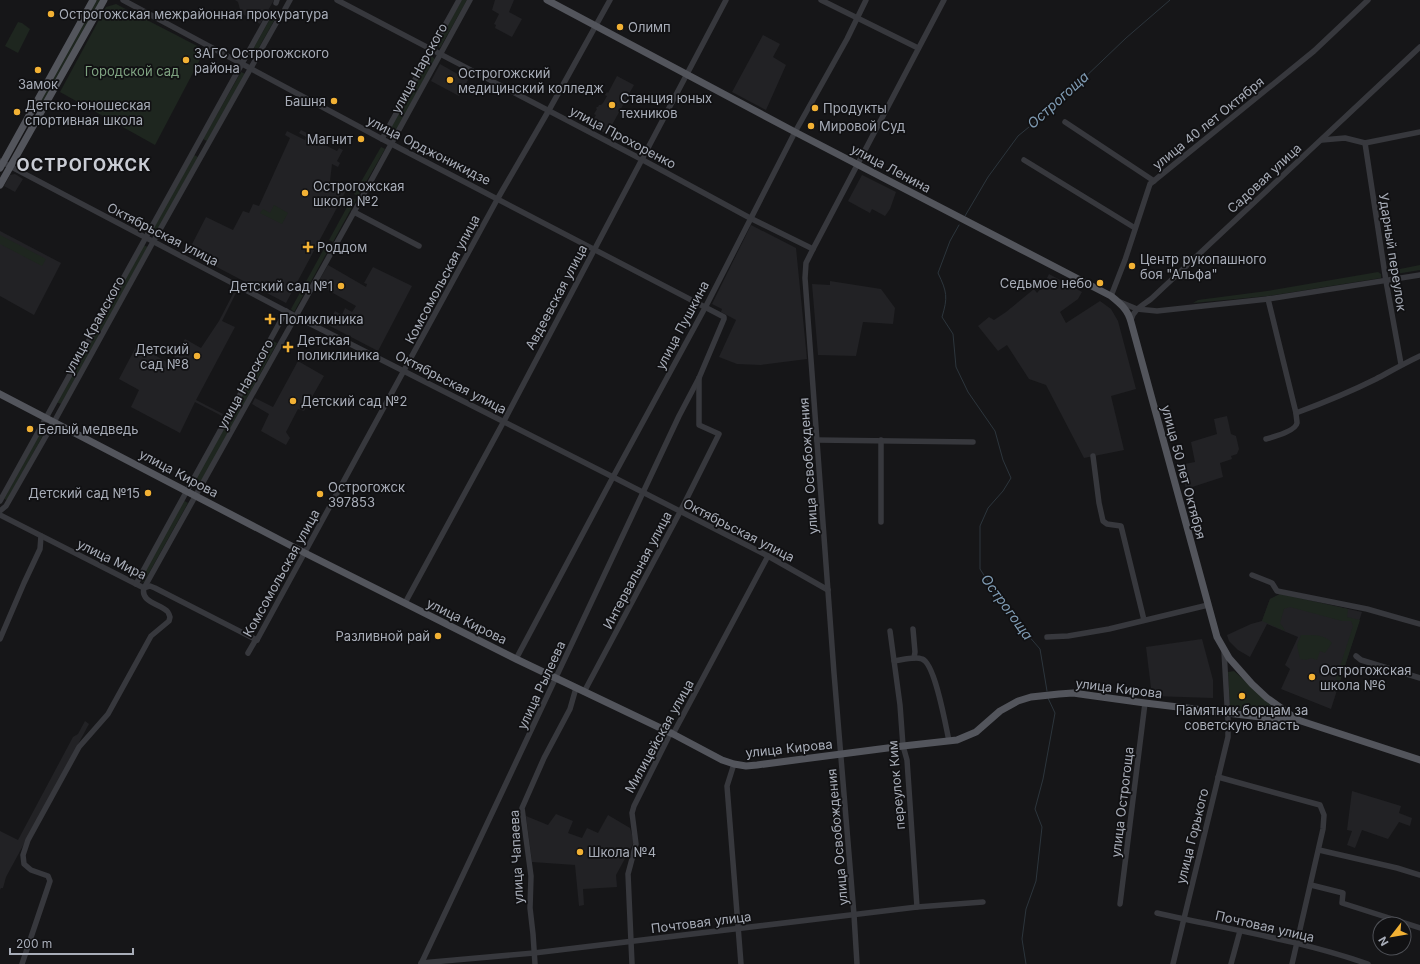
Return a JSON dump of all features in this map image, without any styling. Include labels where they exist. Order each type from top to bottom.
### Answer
[{"type":"main road","points":[[1,164],[93,0]]},
{"type":"main road","points":[[0,185],[104,0]]},
{"type":"main road","name":"улица Ленина","points":[[547,0],[1118,301]]},
{"type":"main road","points":[[36,102],[45,106]]},
{"type":"main road","name":"улица 50 лет Октября","points":[[1118,301],[1128,311],[1131,320],[1208,605],[1218,637],[1224,650],[1238,669],[1252,684],[1298,720],[1420,760]]},
{"type":"main road","name":"улица Кирова","points":[[0,394],[186,490],[305,554],[516,659],[673,734],[722,760],[734,764],[746,766],[757,765],[963,738],[976,732],[1000,711],[1012,704],[1024,699],[1038,696],[1059,694],[1073,693],[1227,713],[1298,720]]},
{"type":"street","name":"улица Орджоникидзе","points":[[123,0],[382,139],[706,306],[722,315],[724,319]]},
{"type":"street","points":[[285,8],[290,0]]},
{"type":"street","name":"улица Прохоренко","points":[[337,0],[549,110],[750,218],[813,249]]},
{"type":"street","name":"улица Нарского","points":[[382,139],[459,0]]},
{"type":"street","name":"улица Нарского","points":[[144,588],[354,212],[470,0]]},
{"type":"street","name":"Комсомольская улица","points":[[248,653],[255,641],[258,640],[498,198],[610,0]]},
{"type":"street","name":"Авдеевская улица","points":[[405,603],[504,421],[726,0]]},
{"type":"street","points":[[821,0],[918,48]]},
{"type":"street","name":"улица Пушкина","points":[[516,659],[706,306],[750,218],[774,175],[795,132],[847,39],[866,0]]},
{"type":"street","name":"улица Освобождения","points":[[857,964],[805,278],[806,263],[857,163],[944,0]]},
{"type":"street","name":"улица 40 лет Октября","points":[[1111,296],[1125,260],[1148,188],[1154,181],[1314,51],[1368,0]]},
{"type":"street","name":"улица Крамского","points":[[0,501],[270,13],[279,18],[205,148],[54,422],[6,506],[0,511]]},
{"type":"street","name":"Садовая улица","points":[[1137,309],[1155,295],[1420,47]]},
{"type":"street","points":[[1065,122],[1154,181]]},
{"type":"street","points":[[1321,140],[1345,138],[1365,143],[1420,132]]},
{"type":"street","name":"Ударный переулок","points":[[1365,143],[1386,281],[1401,364]]},
{"type":"street","points":[[198,144],[205,148]]},
{"type":"street","points":[[1024,160],[1135,228]]},
{"type":"street","name":"Октябрьская улица","points":[[1,164],[11,166],[295,316],[768,556],[828,590]]},
{"type":"street","points":[[354,212],[419,246]]},
{"type":"street","points":[[1118,301],[1137,309],[1157,312],[1268,299],[1420,275]]},
{"type":"street","points":[[1266,439],[1289,431],[1295,427],[1297,423],[1296,413],[1268,299]]},
{"type":"street","points":[[1128,311],[1137,309]]},
{"type":"street","points":[[1131,320],[1137,309]]},
{"type":"street","name":"улица Нарского","points":[[136,584],[186,490],[232,411],[286,311]]},
{"type":"street","name":"Интервальная улица","points":[[679,416],[698,378],[724,319]]},
{"type":"street","points":[[1296,413],[1323,403],[1420,356]]},
{"type":"street","name":"Интервальная улица","points":[[584,692],[680,512],[719,434],[699,425],[698,378]]},
{"type":"street","name":"улица Рылеева","points":[[421,964],[679,416]]},
{"type":"street","points":[[817,440],[973,442]]},
{"type":"street","points":[[881,440],[881,522]]},
{"type":"street","points":[[1093,456],[1099,503],[1103,521],[1107,524],[1121,526],[1144,620]]},
{"type":"street","name":"улица Мира","points":[[0,514],[144,588],[150,586],[156,588],[258,640]]},
{"type":"street","points":[[0,639],[40,549],[41,536]]},
{"type":"street","name":"Милицейская улица","points":[[632,964],[628,874],[636,844],[632,813],[639,795],[669,735],[673,734],[768,556]]},
{"type":"street","points":[[1252,575],[1272,583],[1277,591],[1368,609],[1420,624]]},
{"type":"street","points":[[22,964],[50,880],[48,876],[31,870],[24,864],[23,858],[28,840],[79,747],[108,714],[151,636],[169,621],[170,617],[167,611],[144,596],[144,588]]},
{"type":"street","points":[[1047,637],[1068,636],[1109,629],[1208,605]]},
{"type":"street","points":[[0,620],[7,623]]},
{"type":"street","points":[[914,629],[914,658]]},
{"type":"street","name":"переулок Ким","points":[[890,631],[900,705],[903,746],[908,766],[917,907]]},
{"type":"street","name":"улица 50 лет Октября","points":[[1224,650],[1227,713]]},
{"type":"street","points":[[1356,656],[1361,660],[1420,678]]},
{"type":"street","points":[[894,661],[914,658],[923,659],[925,661],[933,675],[940,698],[949,741]]},
{"type":"street","name":"улица Чапаева","points":[[535,964],[534,934],[530,908],[531,876],[522,808],[544,758],[570,709],[576,688]]},
{"type":"street","name":"улица Острогоща","points":[[1120,904],[1145,703]]},
{"type":"street","name":"улица Горького","points":[[1173,964],[1228,737],[1227,713]]},
{"type":"street","points":[[734,764],[727,786],[741,964]]},
{"type":"street","points":[[1218,777],[1320,805],[1324,815],[1319,850],[1292,964]]},
{"type":"street","points":[[1319,850],[1397,868],[1420,875]]},
{"type":"street","points":[[1311,885],[1343,893],[1342,903],[1420,928]]},
{"type":"street","name":"Почтовая улица","points":[[421,964],[630,942],[917,907],[983,902]]},
{"type":"street","name":"Почтовая улица","points":[[1157,913],[1296,943],[1343,955],[1368,964]]},
{"type":"street","points":[[1231,964],[1240,931]]},
{"type":"shaded area","points":[[235,0],[274,0],[260,24],[241,13],[238,2]]},
{"type":"shaded area","points":[[495,0],[514,0],[509,12],[522,19],[512,37],[495,28],[496,25],[494,24],[499,14],[492,10]]},
{"type":"shaded area","points":[[763,35],[780,44],[773,57],[786,65],[766,110],[732,92]]},
{"type":"shaded area","name":"Острогожский медицинский колледж","points":[[440,64],[468,80],[459,96],[431,81]]},
{"type":"shaded area","name":"Станция юных техников","points":[[617,76],[634,85],[607,134],[590,125],[596,115],[594,114],[597,109],[596,108],[603,103],[607,96],[605,95],[607,92],[608,93]]},
{"type":"shaded area","points":[[301,130],[309,134],[309,137],[337,151],[339,148],[343,150],[337,161],[340,163],[338,167],[332,164],[330,181],[347,189],[286,303],[188,252],[206,217],[233,230],[243,211],[249,213],[253,204],[259,206],[290,138],[285,135],[287,131],[305,140],[306,137],[299,133]]},
{"type":"shaded area","points":[[15,174],[23,179],[15,192],[4,186],[10,175]]},
{"type":"shaded area","points":[[862,175],[896,192],[890,209],[885,216],[872,209],[870,213],[848,201]]},
{"type":"shaded area","points":[[751,225],[796,248],[807,359],[761,365],[737,364],[719,357],[736,320],[721,312],[722,309],[712,304]]},
{"type":"shaded area","points":[[0,231],[61,263],[34,315],[0,296]]},
{"type":"shaded area","points":[[328,265],[366,287],[367,284],[364,283],[373,267],[412,286],[378,351],[328,325],[335,311],[342,315],[345,308],[352,312],[356,306],[317,284]]},
{"type":"shaded area","points":[[1049,274],[1082,292],[1078,299],[1060,312],[1066,323],[1100,301],[1111,309],[1118,321],[1136,389],[1111,396],[1124,450],[1084,458],[1046,385],[1029,379],[1007,345],[998,351],[978,326],[989,317],[994,320],[1034,289],[1037,293],[1043,286]]},
{"type":"shaded area","points":[[830,281],[881,289],[895,308],[893,324],[863,322],[856,356],[818,355],[812,284],[830,285]]},
{"type":"shaded area","name":"Детский сад №8","points":[[234,292],[236,293],[222,321],[235,327],[196,400],[223,414],[222,416],[195,402],[180,433],[131,407],[139,390],[119,379],[137,345],[170,364],[185,339],[201,348],[219,321]]},
{"type":"shaded area","name":"Детский сад №2","points":[[298,361],[324,376],[304,411],[298,409],[286,432],[290,438],[286,445],[261,431],[269,414],[252,404],[255,398],[273,407]]},
{"type":"shaded area","points":[[1227,416],[1231,434],[1236,436],[1239,449],[1237,454],[1231,456],[1232,459],[1220,463],[1223,477],[1186,489],[1180,465],[1195,462],[1191,442],[1217,434],[1214,419]]},
{"type":"shaded area","points":[[1280,594],[1362,612],[1331,709],[1281,689],[1290,669],[1285,665],[1298,637],[1267,624],[1250,657],[1238,650],[1229,641],[1227,635],[1251,624],[1262,621],[1270,599]]},
{"type":"shaded area","points":[[1202,639],[1213,680],[1213,698],[1152,696],[1146,647]]},
{"type":"shaded area","points":[[85,721],[89,724],[6,877],[3,888],[0,890],[0,831],[18,840],[73,737],[78,734]]},
{"type":"shaded area","points":[[1352,791],[1401,806],[1399,813],[1412,818],[1410,826],[1399,822],[1388,839],[1362,830],[1355,848],[1347,845],[1352,831],[1347,830]]},
{"type":"shaded area","name":"Школа №4","points":[[556,814],[573,821],[568,833],[582,838],[587,828],[598,833],[608,815],[630,828],[634,842],[616,875],[617,887],[583,889],[584,905],[579,906],[575,865],[532,862],[526,816],[548,825]]},
{"type":"green space","points":[[96,0],[101,0],[45,102],[41,100]]},
{"type":"green space","points":[[462,0],[467,0],[440,48],[436,45]]},
{"type":"green space","name":"Городской сад","points":[[116,4],[205,50],[155,145],[60,92],[106,7]]},
{"type":"green space","points":[[271,17],[275,19],[252,60],[248,58]]},
{"type":"green space","points":[[18,22],[30,29],[18,53],[5,46]]},
{"type":"green space","points":[[430,55],[435,59],[392,138],[386,135]]},
{"type":"green space","points":[[241,72],[245,74],[207,141],[203,139]]},
{"type":"green space","points":[[381,147],[385,149],[358,196],[354,194]]},
{"type":"green space","points":[[194,155],[198,157],[155,234],[151,232]]},
{"type":"green space","points":[[352,198],[356,200],[333,242],[329,240]]},
{"type":"green space","points":[[274,205],[288,213],[282,224],[260,213],[263,209],[270,213]]},
{"type":"green space","points":[[0,235],[46,259],[42,266],[0,244]]},
{"type":"green space","points":[[143,245],[148,247],[61,404],[56,402]]},
{"type":"green space","points":[[326,245],[330,247],[294,312],[291,309]]},
{"type":"green space","points":[[1420,265],[1420,270],[1390,275],[1390,271]]},
{"type":"green space","points":[[1378,272],[1381,274],[1381,278],[1268,296],[1193,303],[1198,300],[1267,291]]},
{"type":"green space","points":[[273,341],[277,343],[201,483],[195,480]]},
{"type":"green space","points":[[43,428],[46,430],[7,500],[4,499]]},
{"type":"green space","points":[[183,500],[188,503],[144,582],[140,580]]},
{"type":"green space","points":[[1280,594],[1348,609],[1347,617],[1360,620],[1340,681],[1338,682],[1336,679],[1353,626],[1351,621],[1342,621],[1290,607],[1284,609],[1280,623],[1285,631],[1262,621],[1270,599]]},
{"type":"green space","points":[[1301,635],[1314,635],[1326,638],[1332,643],[1325,653],[1320,651],[1317,660],[1311,658],[1306,660],[1300,659],[1297,645]]},
{"type":"green space","points":[[1234,671],[1271,705],[1287,717],[1233,709],[1230,705],[1228,672]]},
{"type":"waterway","name":"Острогоща","points":[[965,216],[988,177],[1018,136],[1057,104],[1126,38],[1170,0]]},
{"type":"waterway","name":"Острогоща","points":[[959,225],[950,241],[938,273],[946,295],[942,317],[953,334],[956,367],[968,392],[995,431],[1003,460],[1011,478],[1003,491],[988,508],[980,526],[980,569],[1007,611],[1040,649],[1047,691]]},
{"type":"waterway","name":"Острогоща","points":[[1026,964],[1022,939],[1026,909],[1036,881],[1042,827],[1035,809],[1043,779],[1055,713],[1048,698]]},
{"type":"place","name":"Острогожская межрайонная прокуратура","points":[[51,14]]},
{"type":"place","name":"Олимп","points":[[620,27]]},
{"type":"place","name":"ЗАГС Острогожского района","points":[[186,60]]},
{"type":"place","name":"Замок","points":[[38,70]]},
{"type":"place","name":"Острогожский медицинский колледж","points":[[450,80]]},
{"type":"place","name":"Башня","points":[[334,101]]},
{"type":"place","name":"Станция юных техников","points":[[612,105]]},
{"type":"place","name":"Продукты","points":[[815,108]]},
{"type":"place","name":"Детско-юношеская спортивная школа","points":[[17,112]]},
{"type":"place","name":"Мировой Суд","points":[[811,126]]},
{"type":"place","name":"Магнит","points":[[361,139]]},
{"type":"place","name":"Острогожская школа №2","points":[[305,193]]},
{"type":"place","name":"Роддом","points":[[308,247]]},
{"type":"place","name":"Центр рукопашного боя \"Альфа\"","points":[[1132,266]]},
{"type":"place","name":"Седьмое небо","points":[[1100,283]]},
{"type":"place","name":"Детский сад №1","points":[[341,286]]},
{"type":"place","name":"Поликлиника","points":[[270,319]]},
{"type":"place","name":"Детская поликлиника","points":[[288,347]]},
{"type":"place","name":"Детский сад №8","points":[[197,356]]},
{"type":"place","name":"Детский сад №2","points":[[293,401]]},
{"type":"place","name":"Белый медведь","points":[[30,429]]},
{"type":"place","name":"Детский сад №15","points":[[148,493]]},
{"type":"place","name":"Острогожск 397853","points":[[320,494]]},
{"type":"place","name":"Разливной рай","points":[[438,636]]},
{"type":"place","name":"Острогожская школа №6","points":[[1312,677]]},
{"type":"place","name":"Памятник борцам за советскую власть","points":[[1242,696]]},
{"type":"place","name":"Школа №4","points":[[580,852]]},
{"type":"district","name":"ОСТРОГОЖСК","points":[[84,165]]}]
